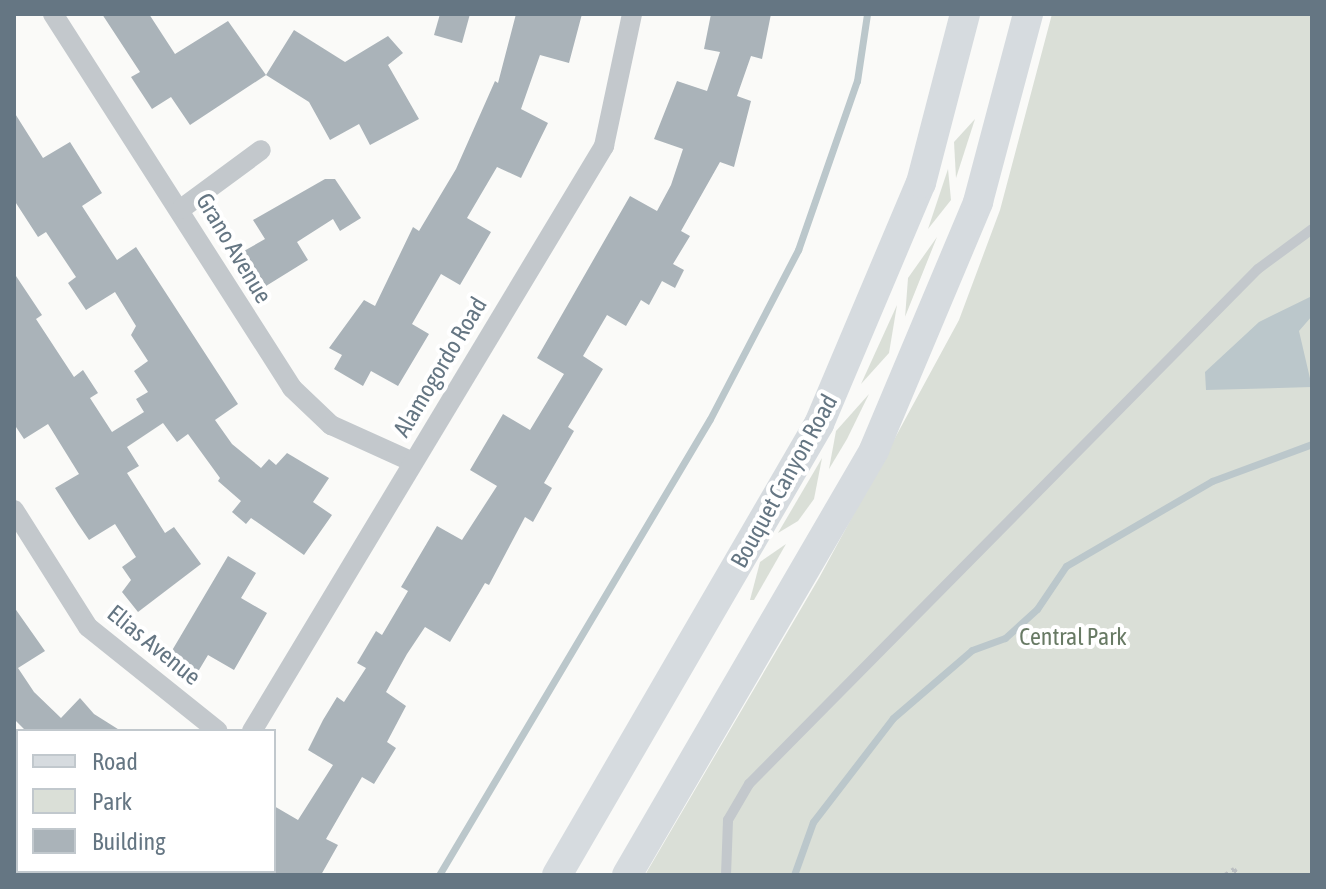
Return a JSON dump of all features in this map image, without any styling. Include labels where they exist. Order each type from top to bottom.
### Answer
[{"type":"main road","name":"Bouquet Canyon Road","points":[[557,875],[819,424],[921,183],[965,14]]},
{"type":"main road","points":[[627,875],[874,450],[978,202],[1028,14]]},
{"type":"street","name":"Grano Avenue","points":[[53,14],[181,209],[292,388],[331,425],[413,462]]},
{"type":"street","name":"Alamogordo Road","points":[[253,729],[604,146],[632,14]]},
{"type":"street","points":[[181,209],[261,150]]},
{"type":"street","name":"Elias Avenue","points":[[14,510],[88,627],[216,729]]},
{"type":"lane","points":[[726,875],[728,820],[749,784],[1258,269],[1312,229]]},
{"type":"path","points":[[1225,875],[1234,869],[1238,875]]},
{"type":"green space","name":"Central Park","points":[[1052,14],[1312,14],[1312,875],[645,875],[819,578],[959,320],[1000,210]]},
{"type":"green space","points":[[975,119],[956,178],[954,142]]},
{"type":"green space","points":[[948,169],[951,200],[928,229]]},
{"type":"green space","points":[[937,237],[905,317],[908,278]]},
{"type":"green space","points":[[897,305],[889,353],[861,384]]},
{"type":"green space","points":[[869,394],[847,439],[829,469],[836,431]]},
{"type":"green space","points":[[822,458],[814,499],[798,521],[778,533]]},
{"type":"green space","points":[[786,544],[754,600],[750,600],[760,562]]},
{"type":"shaded area","points":[[1312,296],[1312,316],[1299,331],[1312,387],[1206,390],[1205,372],[1259,322]]},
{"type":"building","points":[[102,14],[149,14],[175,54],[228,21],[266,75],[190,125],[171,97],[152,109],[131,77],[140,72]]},
{"type":"building","points":[[440,14],[470,14],[462,43],[434,35]]},
{"type":"building","points":[[516,14],[582,14],[569,63],[540,55],[521,109],[548,123],[521,178],[497,167],[467,218],[491,232],[460,285],[441,274],[412,324],[429,334],[398,386],[371,371],[363,386],[334,369],[342,355],[329,348],[364,300],[375,306],[413,227],[419,231],[456,169],[495,81],[498,83]]},
{"type":"building","points":[[711,14],[771,14],[762,59],[751,56],[737,96],[751,101],[734,167],[720,162],[681,231],[690,236],[673,264],[684,270],[675,288],[662,281],[649,305],[641,300],[626,326],[607,315],[583,356],[603,369],[568,427],[574,431],[544,483],[552,488],[533,522],[525,517],[489,585],[485,583],[450,642],[425,627],[407,654],[386,692],[406,706],[387,742],[396,748],[374,784],[362,777],[326,839],[338,845],[321,875],[274,875],[276,807],[298,820],[333,765],[308,750],[323,720],[337,697],[344,702],[366,668],[357,663],[376,631],[382,635],[408,591],[401,587],[437,526],[462,540],[497,486],[470,470],[503,414],[530,430],[564,374],[537,358],[630,196],[657,211],[671,185],[683,149],[654,139],[677,81],[707,91],[720,52],[704,49]]},
{"type":"building","points":[[294,30],[345,62],[388,36],[403,53],[388,65],[419,119],[370,145],[359,124],[330,140],[309,102],[266,75]]},
{"type":"building","points":[[14,112],[43,158],[70,142],[102,193],[82,206],[117,260],[136,247],[238,404],[215,420],[232,444],[261,468],[269,459],[276,465],[287,453],[329,478],[313,502],[332,515],[304,555],[251,518],[246,524],[232,512],[241,501],[218,481],[220,478],[188,434],[177,442],[163,423],[127,447],[139,466],[127,473],[165,533],[174,527],[201,564],[138,612],[122,592],[131,580],[122,567],[136,557],[115,524],[89,540],[55,488],[79,474],[48,424],[24,439],[14,424],[14,273],[42,315],[36,319],[74,377],[83,370],[98,393],[90,398],[112,432],[144,412],[136,399],[148,392],[134,371],[148,361],[131,335],[136,326],[115,292],[86,310],[68,283],[76,277],[46,232],[38,237],[14,200]]},
{"type":"building","points":[[325,179],[335,179],[361,218],[340,231],[333,219],[297,242],[308,260],[266,286],[244,251],[265,239],[253,220]]},
{"type":"building","points":[[228,556],[256,573],[241,598],[267,613],[234,670],[208,655],[196,675],[167,659]]},
{"type":"building","points":[[14,607],[45,651],[18,668],[34,692],[61,718],[80,698],[94,714],[118,729],[24,729],[14,719]]},
{"type":"waterway","points":[[439,875],[710,419],[798,250],[857,81],[867,14]]},
{"type":"waterway","points":[[794,875],[813,822],[893,718],[972,650],[1005,638],[1037,609],[1066,566],[1212,481],[1312,444]]}]
